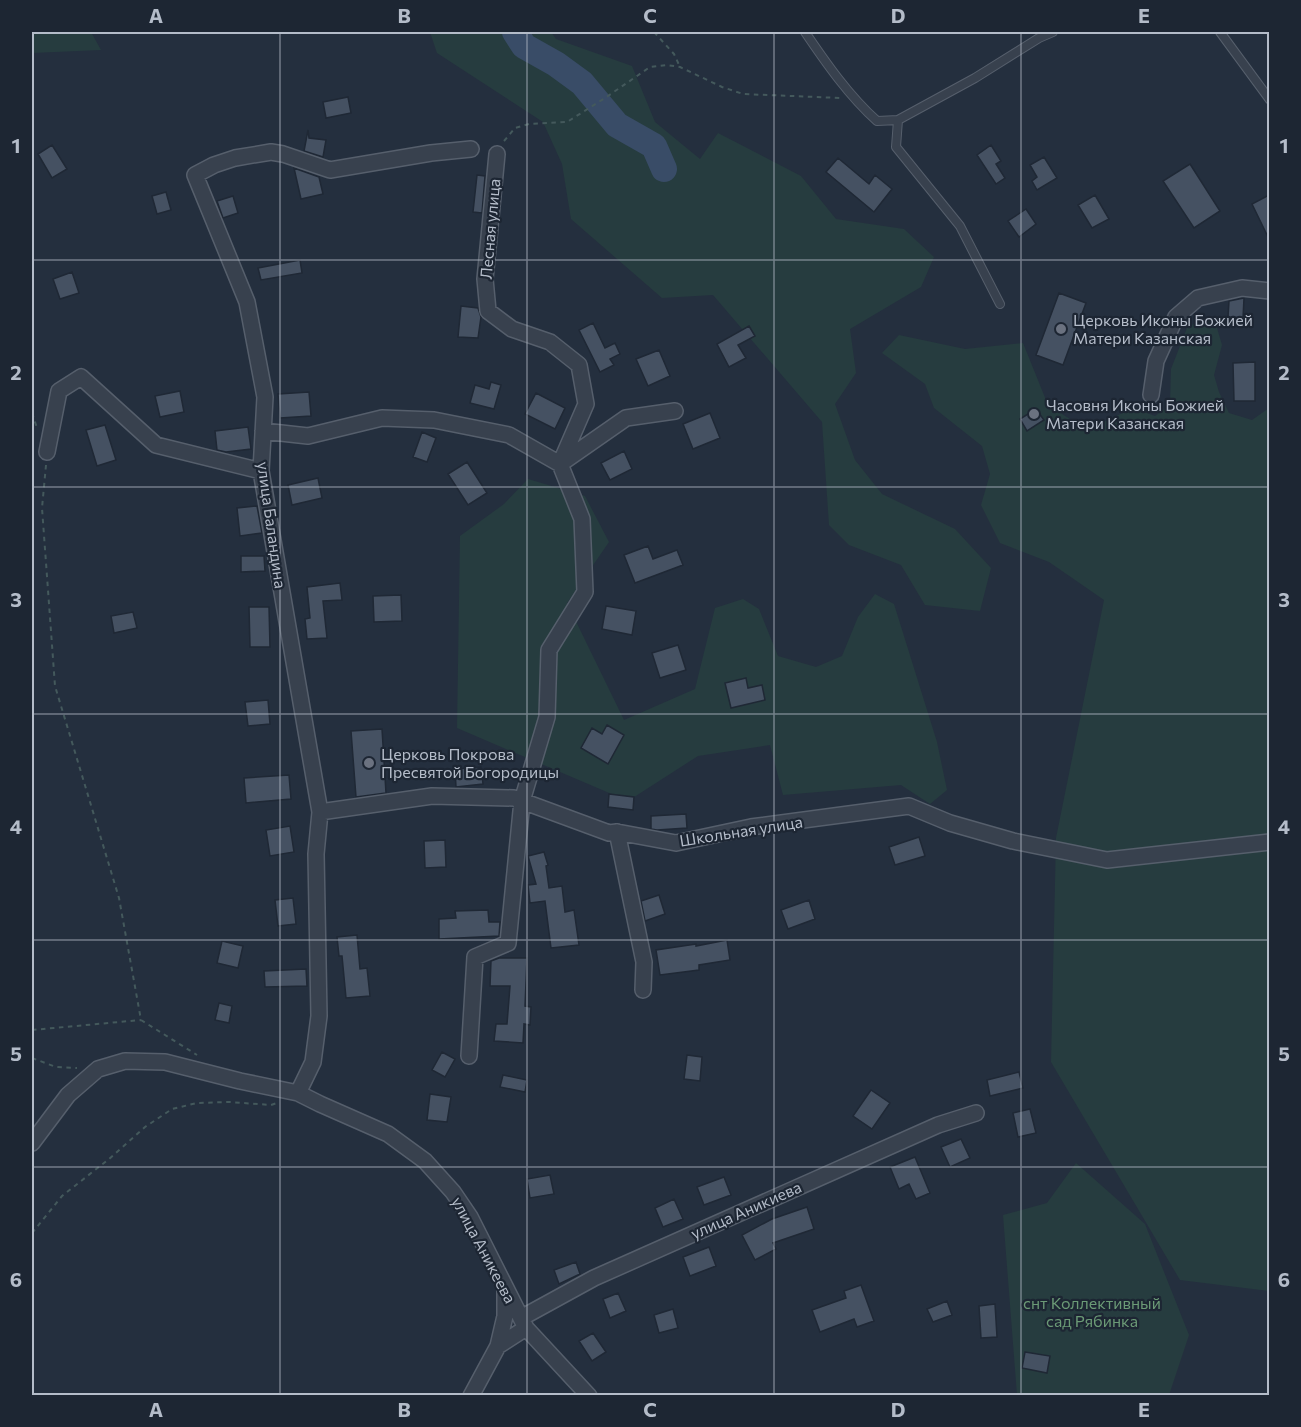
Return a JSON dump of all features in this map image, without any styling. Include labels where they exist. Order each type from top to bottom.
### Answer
[{"type":"street","name":"улица Баландина","points":[[298,1092],[313,1062],[319,1016],[316,854],[320,812],[261,471],[265,397],[247,302],[195,175],[235,158],[271,152],[330,170],[431,153],[471,149]]},
{"type":"street","name":"Лесная улица","points":[[496,154],[484,279],[488,311],[512,329],[550,342],[579,364],[586,404],[560,464]]},
{"type":"street","points":[[1151,395],[1156,361],[1176,317],[1198,298],[1242,288],[1269,291]]},
{"type":"street","points":[[47,452],[59,391],[81,377],[156,445],[261,471]]},
{"type":"street","points":[[560,464],[626,418],[675,411]]},
{"type":"street","points":[[263,431],[308,436],[382,418],[434,420],[509,435],[560,464],[582,519],[585,592],[549,650],[547,717],[522,801],[508,943],[475,957],[469,1056]]},
{"type":"street","name":"Школьная улица","points":[[320,812],[432,796],[514,798],[609,833],[617,832],[676,843],[752,827],[909,806],[950,823],[1013,841],[1107,860],[1269,842]]},
{"type":"street","points":[[617,832],[644,962],[643,990]]},
{"type":"street","name":"улица Аникеева","points":[[98,1069],[125,1061],[165,1062],[240,1082],[298,1092],[388,1134],[425,1161],[453,1192],[470,1217],[524,1323],[589,1395]]},
{"type":"street","points":[[32,1143],[68,1095],[98,1069]]},
{"type":"street","name":"улица Аникиева","points":[[498,1346],[524,1323],[594,1278],[938,1125],[976,1113]]},
{"type":"street","points":[[471,1395],[498,1346],[505,1316],[505,1288]]},
{"type":"lane","points":[[805,32],[863,108],[877,121],[898,120],[1053,32]]},
{"type":"lane","points":[[1220,32],[1269,100]]},
{"type":"lane","points":[[898,120],[896,147],[960,226],[1000,304]]},
{"type":"path","points":[[654,32],[674,54],[680,67]]},
{"type":"path","points":[[496,154],[506,136],[515,128],[529,124],[567,122],[650,67],[667,65],[680,67],[722,87],[743,94],[855,98]]},
{"type":"path","points":[[47,452],[42,508],[55,686],[118,898],[141,1020]]},
{"type":"path","points":[[32,1030],[141,1020],[200,1057]]},
{"type":"path","points":[[32,1058],[56,1067],[98,1069]]},
{"type":"path","points":[[32,1233],[62,1196],[145,1127],[172,1109],[197,1103],[229,1102],[271,1105],[298,1092]]},
{"type":"green space","points":[[32,32],[91,32],[101,50],[32,53]]},
{"type":"green space","points":[[430,32],[551,32],[556,39],[632,66],[655,122],[700,159],[718,133],[801,176],[836,219],[904,229],[934,257],[921,287],[850,329],[856,373],[835,404],[855,460],[882,494],[955,529],[991,568],[980,611],[925,605],[901,565],[849,545],[829,525],[822,422],[713,295],[662,298],[571,219],[562,164],[543,122],[437,53]]},
{"type":"green space","points":[[1205,317],[1215,321],[1222,345],[1214,375],[1229,413],[1252,420],[1269,408],[1269,1291],[1180,1280],[1051,1062],[1056,838],[1104,600],[1049,562],[1000,543],[981,505],[990,474],[982,446],[934,408],[925,384],[882,353],[899,335],[965,349],[1023,343],[1048,405],[1087,430],[1133,408],[1155,416],[1170,405],[1171,369],[1187,328]]},
{"type":"green space","points":[[528,479],[585,496],[609,542],[567,603],[624,720],[695,689],[715,608],[743,599],[759,609],[778,656],[816,667],[842,656],[858,617],[875,594],[894,604],[937,742],[947,790],[930,804],[901,785],[783,795],[770,745],[698,756],[628,801],[457,728],[460,536],[504,504]]},
{"type":"green space","name":"снт Коллективный сад Рябинка","points":[[1076,1163],[1145,1224],[1189,1335],[1169,1395],[1017,1395],[1003,1215],[1047,1203]]},
{"type":"building","points":[[348,97],[351,113],[326,118],[323,102]]},
{"type":"building","points":[[308,130],[309,138],[326,140],[323,157],[304,151]]},
{"type":"building","points":[[52,145],[67,169],[52,178],[38,154]]},
{"type":"building","points":[[991,145],[1001,161],[996,164],[1005,178],[996,184],[977,155]]},
{"type":"building","points":[[1044,157],[1057,178],[1037,190],[1032,181],[1037,177],[1030,165]]},
{"type":"building","points":[[838,158],[869,184],[875,175],[892,189],[874,212],[826,172]]},
{"type":"building","points":[[1190,164],[1220,211],[1194,228],[1163,181]]},
{"type":"building","points":[[294,168],[319,177],[323,194],[301,199]]},
{"type":"building","points":[[477,175],[485,176],[482,213],[473,212]]},
{"type":"building","points":[[166,192],[171,210],[157,214],[152,196]]},
{"type":"building","points":[[1095,195],[1109,219],[1092,228],[1078,205]]},
{"type":"building","points":[[1269,195],[1269,239],[1252,204]]},
{"type":"building","points":[[233,196],[238,213],[223,218],[217,201]]},
{"type":"building","points":[[1026,209],[1036,224],[1019,237],[1008,221]]},
{"type":"building","points":[[300,260],[302,273],[261,280],[258,268]]},
{"type":"building","points":[[72,272],[79,293],[60,299],[53,279]]},
{"type":"building","name":"Церковь Иконы Божией Матери Казанская","points":[[1059,293],[1086,303],[1063,365],[1036,355]]},
{"type":"building","points":[[1244,298],[1243,318],[1228,317],[1229,301]]},
{"type":"building","points":[[461,306],[478,308],[481,317],[478,338],[458,337]]},
{"type":"building","points":[[593,323],[605,348],[615,343],[620,354],[610,359],[614,365],[600,372],[579,330]]},
{"type":"building","points":[[749,326],[755,336],[738,345],[746,358],[729,367],[717,344]]},
{"type":"building","points":[[659,350],[670,376],[648,386],[636,359]]},
{"type":"building","points":[[1255,362],[1255,401],[1234,401],[1233,363]]},
{"type":"building","points":[[491,382],[501,385],[494,409],[470,403],[475,385],[489,389]]},
{"type":"building","points":[[180,391],[184,412],[160,417],[155,396]]},
{"type":"building","points":[[309,392],[311,416],[280,418],[278,394]]},
{"type":"building","points":[[536,393],[565,408],[555,429],[525,414]]},
{"type":"building","name":"Часовня Иконы Божией Матери Казанская","points":[[1036,409],[1044,420],[1027,431],[1020,419]]},
{"type":"building","points":[[710,413],[720,438],[693,449],[683,424]]},
{"type":"building","points":[[105,425],[116,460],[97,466],[86,430]]},
{"type":"building","points":[[248,427],[251,449],[226,452],[217,450],[215,431]]},
{"type":"building","points":[[422,432],[436,438],[427,462],[413,457]]},
{"type":"building","points":[[624,451],[632,469],[610,480],[601,463]]},
{"type":"building","points":[[467,462],[487,493],[468,505],[448,474]]},
{"type":"building","points":[[318,478],[322,498],[292,505],[288,485]]},
{"type":"building","points":[[257,506],[262,533],[240,536],[237,508]]},
{"type":"building","points":[[648,546],[653,559],[677,550],[683,565],[635,583],[624,555]]},
{"type":"building","points":[[241,556],[264,556],[265,571],[241,572]]},
{"type":"building","points":[[340,583],[342,600],[323,601],[327,638],[307,639],[305,619],[310,618],[307,587]]},
{"type":"building","points":[[401,595],[402,621],[374,622],[373,596]]},
{"type":"building","points":[[606,606],[636,611],[632,635],[602,629]]},
{"type":"building","points":[[249,607],[269,607],[270,647],[250,647]]},
{"type":"building","points":[[133,612],[137,628],[114,633],[111,616]]},
{"type":"building","points":[[678,645],[686,670],[660,678],[652,653]]},
{"type":"building","points":[[746,678],[748,688],[762,685],[765,700],[731,708],[725,683]]},
{"type":"building","points":[[268,700],[270,724],[248,726],[245,702]]},
{"type":"building","points":[[607,725],[624,735],[608,764],[581,748],[592,728],[602,734]]},
{"type":"building","name":"Церковь Покрова Пресвятой Богородицы","points":[[382,729],[386,793],[356,797],[351,731]]},
{"type":"building","points":[[481,767],[483,784],[456,787],[455,769]]},
{"type":"building","points":[[289,775],[291,799],[246,803],[244,778]]},
{"type":"building","points":[[609,794],[634,797],[633,810],[608,807]]},
{"type":"building","points":[[686,814],[687,828],[651,829],[651,816]]},
{"type":"building","points":[[290,826],[294,852],[270,856],[266,830]]},
{"type":"building","points":[[919,837],[925,856],[895,865],[889,847]]},
{"type":"building","points":[[445,840],[446,867],[425,868],[424,841]]},
{"type":"building","points":[[544,852],[548,865],[546,866],[549,888],[562,886],[565,912],[574,910],[579,945],[551,948],[545,901],[530,903],[528,885],[536,884],[528,856]]},
{"type":"building","points":[[659,895],[665,914],[645,921],[641,901]]},
{"type":"building","points":[[293,898],[296,924],[278,926],[275,900]]},
{"type":"building","points":[[809,900],[815,919],[788,929],[781,910]]},
{"type":"building","points":[[488,910],[489,922],[500,922],[499,936],[439,939],[439,919],[456,918],[455,911]]},
{"type":"building","points":[[357,935],[360,969],[367,968],[370,996],[346,998],[342,956],[339,956],[337,937]]},
{"type":"building","points":[[727,940],[730,960],[699,965],[699,970],[660,975],[656,950]]},
{"type":"building","points":[[222,941],[243,946],[238,968],[217,963]]},
{"type":"building","points":[[499,958],[527,958],[525,1006],[531,1007],[530,1025],[524,1024],[523,1043],[494,1041],[496,1024],[507,1024],[510,986],[490,986],[491,961]]},
{"type":"building","points":[[306,969],[307,986],[265,987],[264,971]]},
{"type":"building","points":[[219,1003],[232,1006],[229,1023],[215,1020]]},
{"type":"building","points":[[442,1052],[455,1059],[445,1077],[432,1070]]},
{"type":"building","points":[[687,1055],[702,1057],[700,1081],[684,1079]]},
{"type":"building","points":[[1019,1072],[1023,1088],[990,1096],[987,1080]]},
{"type":"building","points":[[503,1075],[527,1080],[525,1092],[500,1087]]},
{"type":"building","points":[[871,1090],[890,1103],[872,1129],[853,1116]]},
{"type":"building","points":[[430,1094],[451,1097],[447,1122],[427,1120]]},
{"type":"building","points":[[1030,1109],[1036,1133],[1018,1137],[1013,1113]]},
{"type":"building","points":[[961,1139],[970,1158],[950,1167],[941,1147]]},
{"type":"building","points":[[915,1157],[930,1193],[916,1199],[909,1184],[899,1189],[890,1167]]},
{"type":"building","points":[[550,1175],[554,1194],[530,1198],[527,1179]]},
{"type":"building","points":[[724,1177],[731,1195],[704,1205],[697,1187]]},
{"type":"building","points":[[674,1199],[683,1219],[663,1227],[655,1208]]},
{"type":"building","points":[[807,1207],[814,1229],[773,1243],[776,1249],[755,1260],[742,1235],[772,1219]]},
{"type":"building","points":[[709,1247],[716,1266],[690,1276],[683,1257]]},
{"type":"building","points":[[576,1262],[580,1274],[559,1284],[554,1270]]},
{"type":"building","points":[[861,1285],[874,1321],[857,1327],[854,1319],[820,1332],[812,1310],[846,1298],[844,1291]]},
{"type":"building","points":[[618,1293],[626,1311],[610,1318],[603,1299]]},
{"type":"building","points":[[947,1301],[952,1315],[933,1322],[927,1309]]},
{"type":"building","points":[[995,1304],[997,1337],[981,1338],[979,1306]]},
{"type":"building","points":[[673,1309],[678,1328],[659,1333],[654,1315]]},
{"type":"building","points":[[593,1333],[606,1352],[592,1361],[579,1341]]},
{"type":"building","points":[[1025,1352],[1050,1356],[1047,1373],[1022,1368]]},
{"type":"waterway","points":[[515,32],[524,46],[556,64],[582,83],[617,125],[654,146],[664,169]]},
{"type":"place","name":"Церковь Иконы Божией Матери Казанская","points":[[1061,329]]},
{"type":"place","name":"Часовня Иконы Божией Матери Казанская","points":[[1034,414]]},
{"type":"place","name":"Церковь Покрова Пресвятой Богородицы","points":[[369,763]]}]
